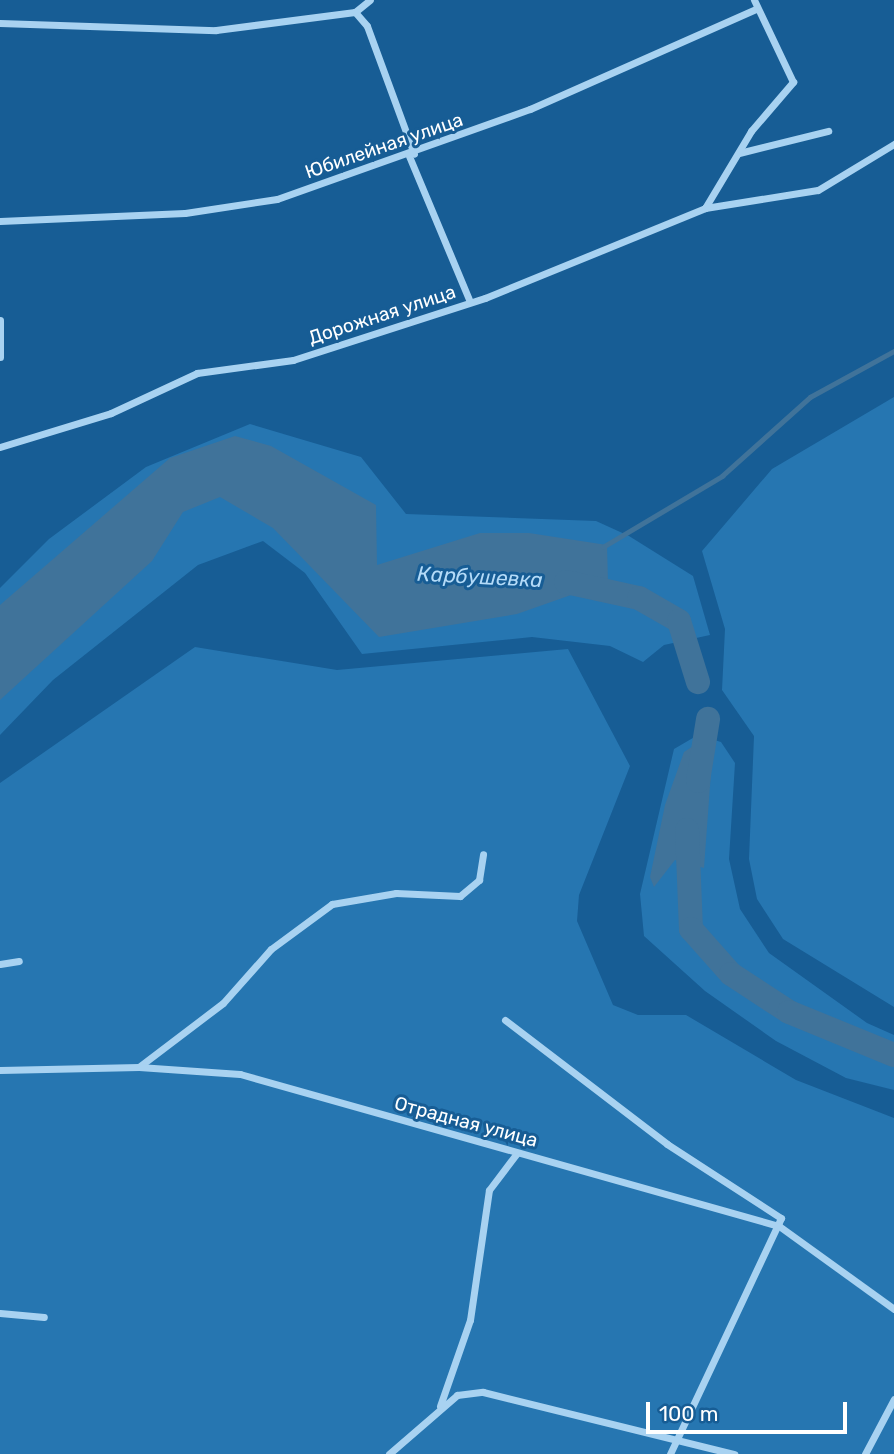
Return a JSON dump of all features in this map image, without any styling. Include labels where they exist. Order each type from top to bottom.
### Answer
[{"type":"street","points":[[0,23],[216,30],[355,12],[370,0]]},
{"type":"street","points":[[705,208],[739,153],[793,82],[754,0]]},
{"type":"street","name":"Юбилейная улица","points":[[0,221],[254,206],[412,155],[756,9]]},
{"type":"street","points":[[355,12],[367,26],[412,155],[470,302]]},
{"type":"street","points":[[739,153],[828,131]]},
{"type":"street","name":"Дорожная улица","points":[[0,447],[111,413],[197,373],[293,360],[470,302],[705,208],[818,190],[894,144]]},
{"type":"street","points":[[0,320],[0,358]]},
{"type":"street","points":[[139,1067],[223,1003],[271,948],[332,904],[396,893],[460,897],[478,880],[483,854]]},
{"type":"street","points":[[0,964],[19,961]]},
{"type":"street","points":[[505,1020],[667,1144],[781,1218],[670,1454]]},
{"type":"street","name":"Отрадная улица","points":[[0,1070],[139,1067],[240,1074],[779,1226],[894,1309]]},
{"type":"street","points":[[440,1406],[470,1320],[489,1190],[517,1153]]},
{"type":"street","points":[[0,1313],[44,1317]]},
{"type":"street","points":[[389,1454],[440,1406],[457,1395],[484,1392],[678,1435],[734,1454]]},
{"type":"street","points":[[865,1454],[894,1399]]},
{"type":"shaded area","points":[[894,397],[894,1007],[783,939],[757,899],[749,859],[754,736],[722,690],[725,629],[702,551],[772,469]]},
{"type":"shaded area","points":[[250,424],[361,457],[406,514],[596,521],[629,536],[693,576],[710,635],[664,645],[643,662],[610,646],[532,637],[362,654],[305,573],[263,541],[198,565],[53,680],[0,735],[0,588],[49,539],[146,467]]},
{"type":"shaded area","points":[[195,647],[337,670],[568,649],[630,766],[579,895],[577,921],[613,1005],[638,1015],[686,1015],[796,1080],[894,1118],[894,1454],[0,1454],[0,783]]},
{"type":"shaded area","points":[[698,735],[721,742],[735,763],[729,859],[740,909],[769,953],[867,1023],[894,1035],[894,1090],[846,1078],[776,1041],[705,991],[644,936],[640,894],[674,749]]},
{"type":"water","points":[[235,436],[271,446],[376,505],[377,565],[480,533],[529,533],[607,545],[608,582],[517,614],[379,637],[273,528],[220,497],[183,512],[152,561],[0,700],[0,605],[170,458]]},
{"type":"water","points":[[701,741],[712,759],[704,868],[675,860],[654,887],[650,877],[665,805],[684,752]]},
{"type":"waterway","points":[[603,547],[722,476],[810,397],[894,351]]},
{"type":"waterway","name":"Карбушевка","points":[[566,582],[639,598],[679,621],[698,682]]},
{"type":"waterway","name":"Карбушевка","points":[[698,781],[708,719]]},
{"type":"waterway","name":"Карбушевка","points":[[687,830],[691,929],[731,974],[789,1012],[894,1055]]}]
